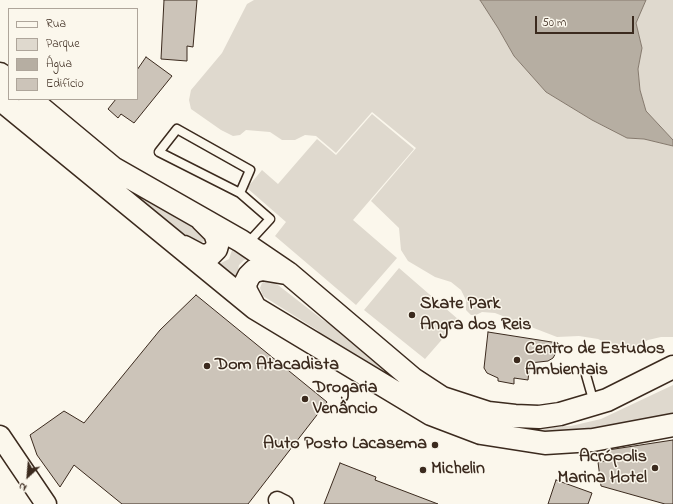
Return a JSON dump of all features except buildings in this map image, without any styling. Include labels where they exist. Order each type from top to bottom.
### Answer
[{"type":"main road","points":[[0,74],[8,81]]},
{"type":"main road","points":[[0,99],[254,308],[431,414],[481,434],[545,443],[593,440],[673,425]]},
{"type":"main road","points":[[31,100],[113,168],[196,214],[246,244],[288,273],[413,379],[442,398],[488,412],[515,416],[560,414],[595,405],[673,367]]},
{"type":"main road","points":[[174,242],[201,256],[210,255],[216,249],[218,242],[215,233],[196,214]]},
{"type":"main road","points":[[254,308],[246,291],[245,284],[249,276],[254,271],[262,269],[288,273]]},
{"type":"street","points":[[0,436],[46,504]]},
{"type":"lane","points":[[240,193],[250,170],[177,129],[159,152],[240,193],[270,219],[246,244]]},
{"type":"lane","points":[[586,375],[595,405]]},
{"type":"green space","points":[[254,0],[480,0],[514,56],[546,92],[592,120],[627,138],[644,139],[673,146],[673,337],[661,337],[648,340],[629,350],[615,347],[598,339],[579,336],[557,337],[495,313],[482,312],[476,315],[471,315],[466,310],[466,300],[461,290],[451,282],[435,277],[408,261],[401,250],[399,228],[371,201],[416,148],[372,112],[336,153],[316,136],[305,135],[295,140],[282,140],[270,132],[246,130],[240,135],[233,136],[221,130],[191,109],[189,100],[191,90],[222,53],[247,4]]},
{"type":"green space","points":[[646,0],[673,0],[673,140],[646,111],[640,90],[638,69],[642,48],[636,23]]},
{"type":"green space","points":[[12,100],[22,100],[207,235],[206,240],[200,243],[195,242],[131,199]]},
{"type":"green space","points":[[372,114],[414,149],[353,220],[397,258],[356,305],[275,236],[286,222],[247,188],[262,170],[278,184],[317,139],[336,155]]},
{"type":"green space","points":[[233,247],[251,258],[244,260],[239,265],[236,279],[219,264],[229,259]]},
{"type":"green space","name":"Skate Park Angra dos Reis","points":[[399,268],[459,320],[425,359],[364,310]]},
{"type":"green space","points":[[267,280],[274,282],[323,320],[352,336],[441,407],[327,340],[317,330],[263,296],[260,288],[262,283]]},
{"type":"green space","points":[[673,385],[673,416],[604,429],[541,433],[511,429],[511,425],[539,427],[571,426],[601,419]]},
{"type":"water","points":[[480,0],[646,0],[636,23],[642,48],[638,69],[640,90],[646,111],[673,140],[673,146],[644,139],[627,138],[592,120],[546,92],[514,56]]},
{"type":"place","name":"Skate Park Angra dos Reis","points":[[412,315]]},
{"type":"place","name":"Centro de Estudos Ambientais","points":[[517,360]]},
{"type":"place","name":"Dom Atacadista","points":[[207,366]]},
{"type":"place","name":"Drogaria Venâncio","points":[[305,399]]},
{"type":"place","name":"Auto Posto Lacasema","points":[[435,445]]},
{"type":"place","name":"Acrópolis Marina Hotel","points":[[655,468]]},
{"type":"place","name":"Michelin","points":[[423,470]]}]
